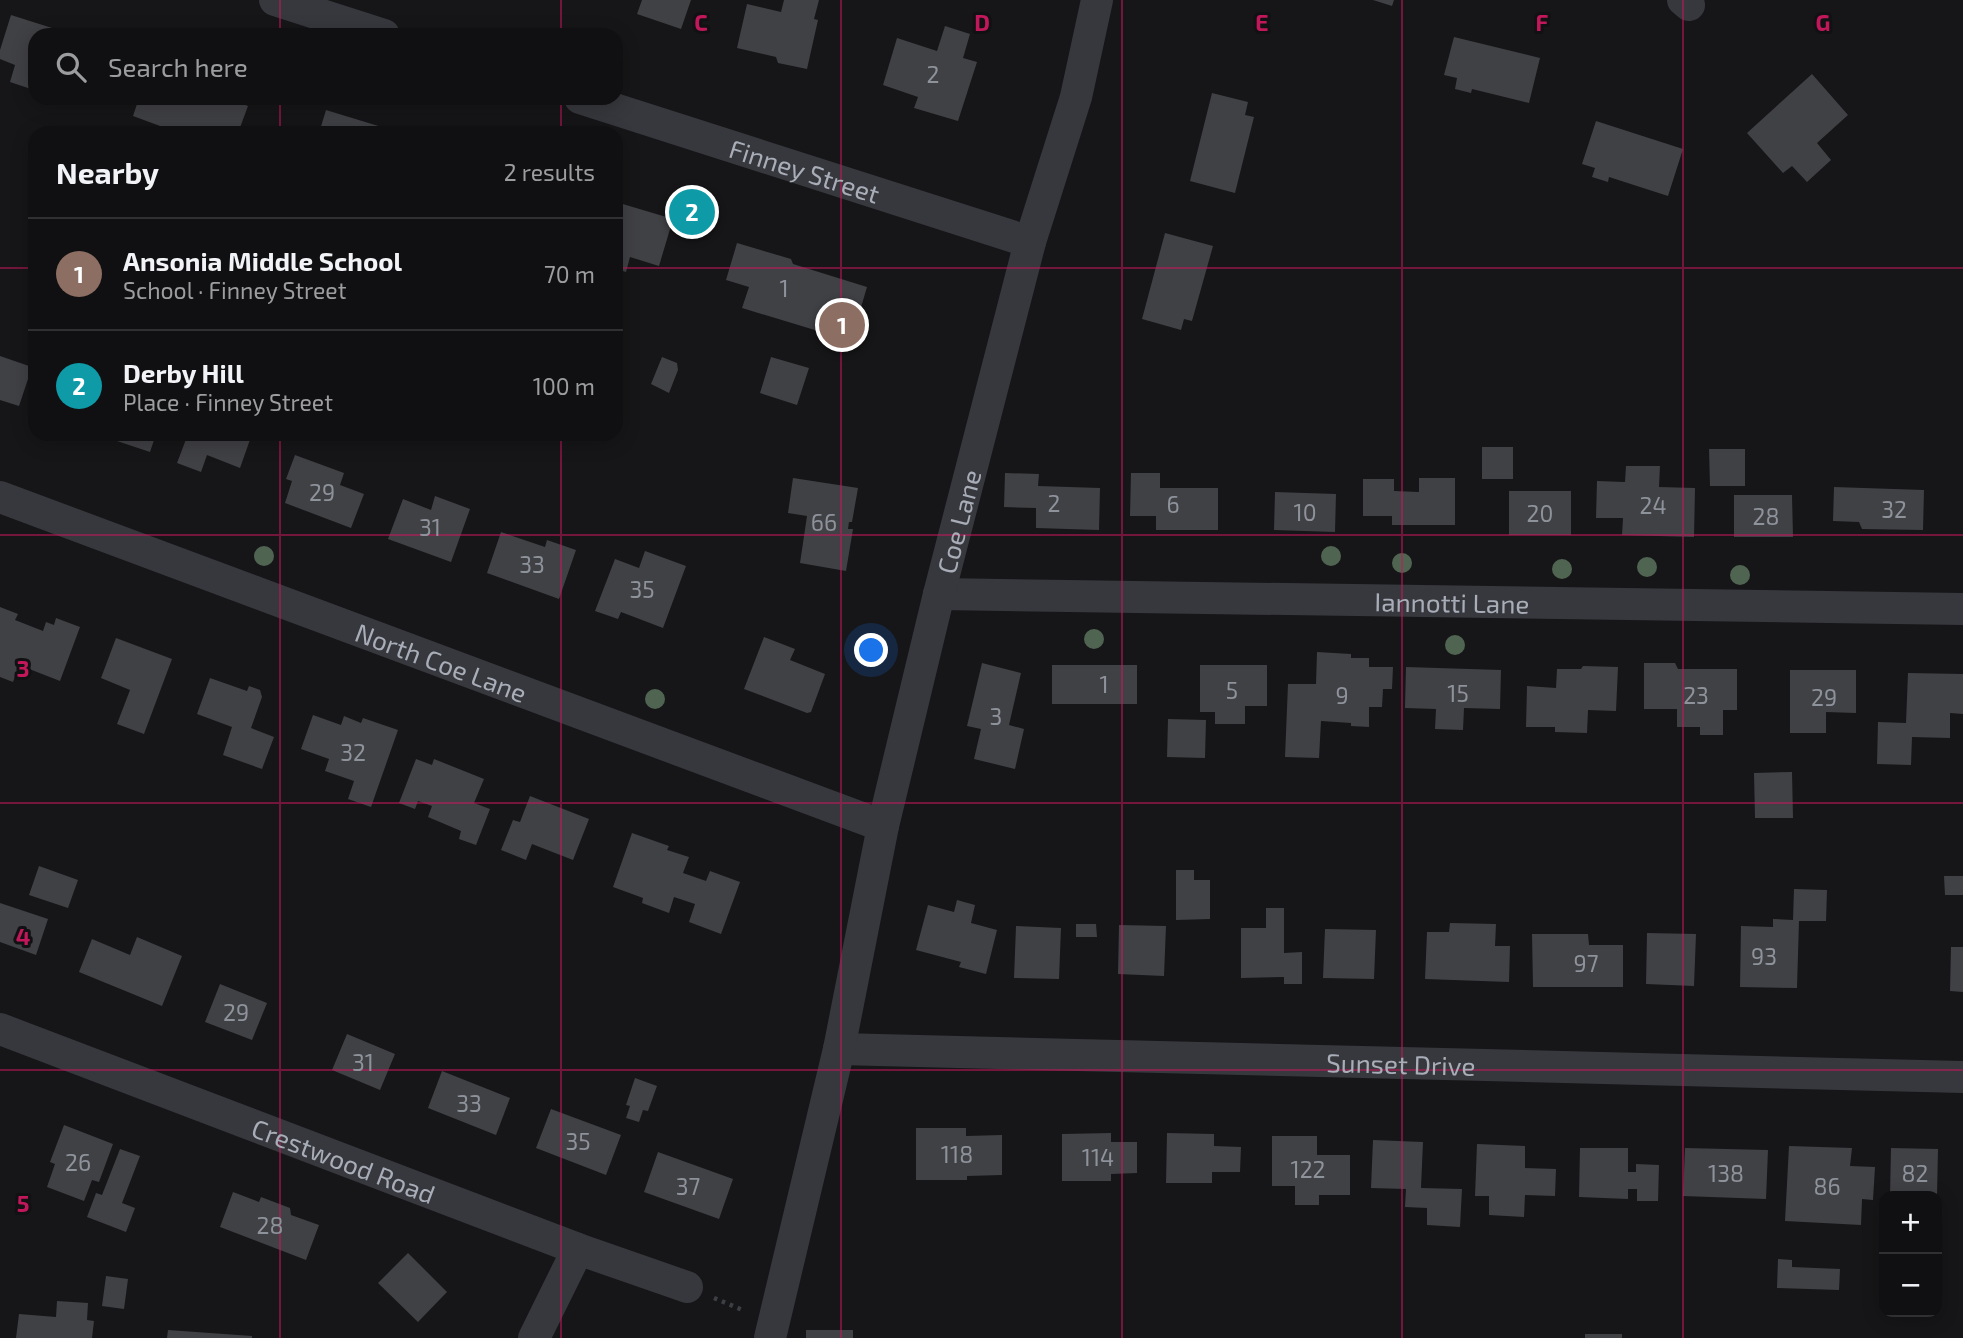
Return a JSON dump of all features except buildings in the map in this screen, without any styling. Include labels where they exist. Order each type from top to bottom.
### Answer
[{"type":"street","points":[[275,0],[362,28]]},
{"type":"street","name":"Coe Lane","points":[[772,1330],[839,1049],[883,827],[939,594],[1030,242],[1076,97],[1097,0]]},
{"type":"street","name":"Finney Street","points":[[602,105],[1030,242]]},
{"type":"street","name":"North Coe Lane","points":[[0,497],[883,827]]},
{"type":"street","name":"Iannotti Lane","points":[[939,594],[1963,609]]},
{"type":"street","name":"Crestwood Road","points":[[0,1029],[578,1249],[687,1287]]},
{"type":"street","name":"Sunset Drive","points":[[839,1049],[1963,1077]]},
{"type":"street","points":[[534,1338],[578,1249]]},
{"type":"path","points":[[687,1287],[772,1330]]},
{"type":"place","name":"Derby Hill","points":[[692,212]]},
{"type":"place","name":"Ansonia Middle School","points":[[842,325]]}]
